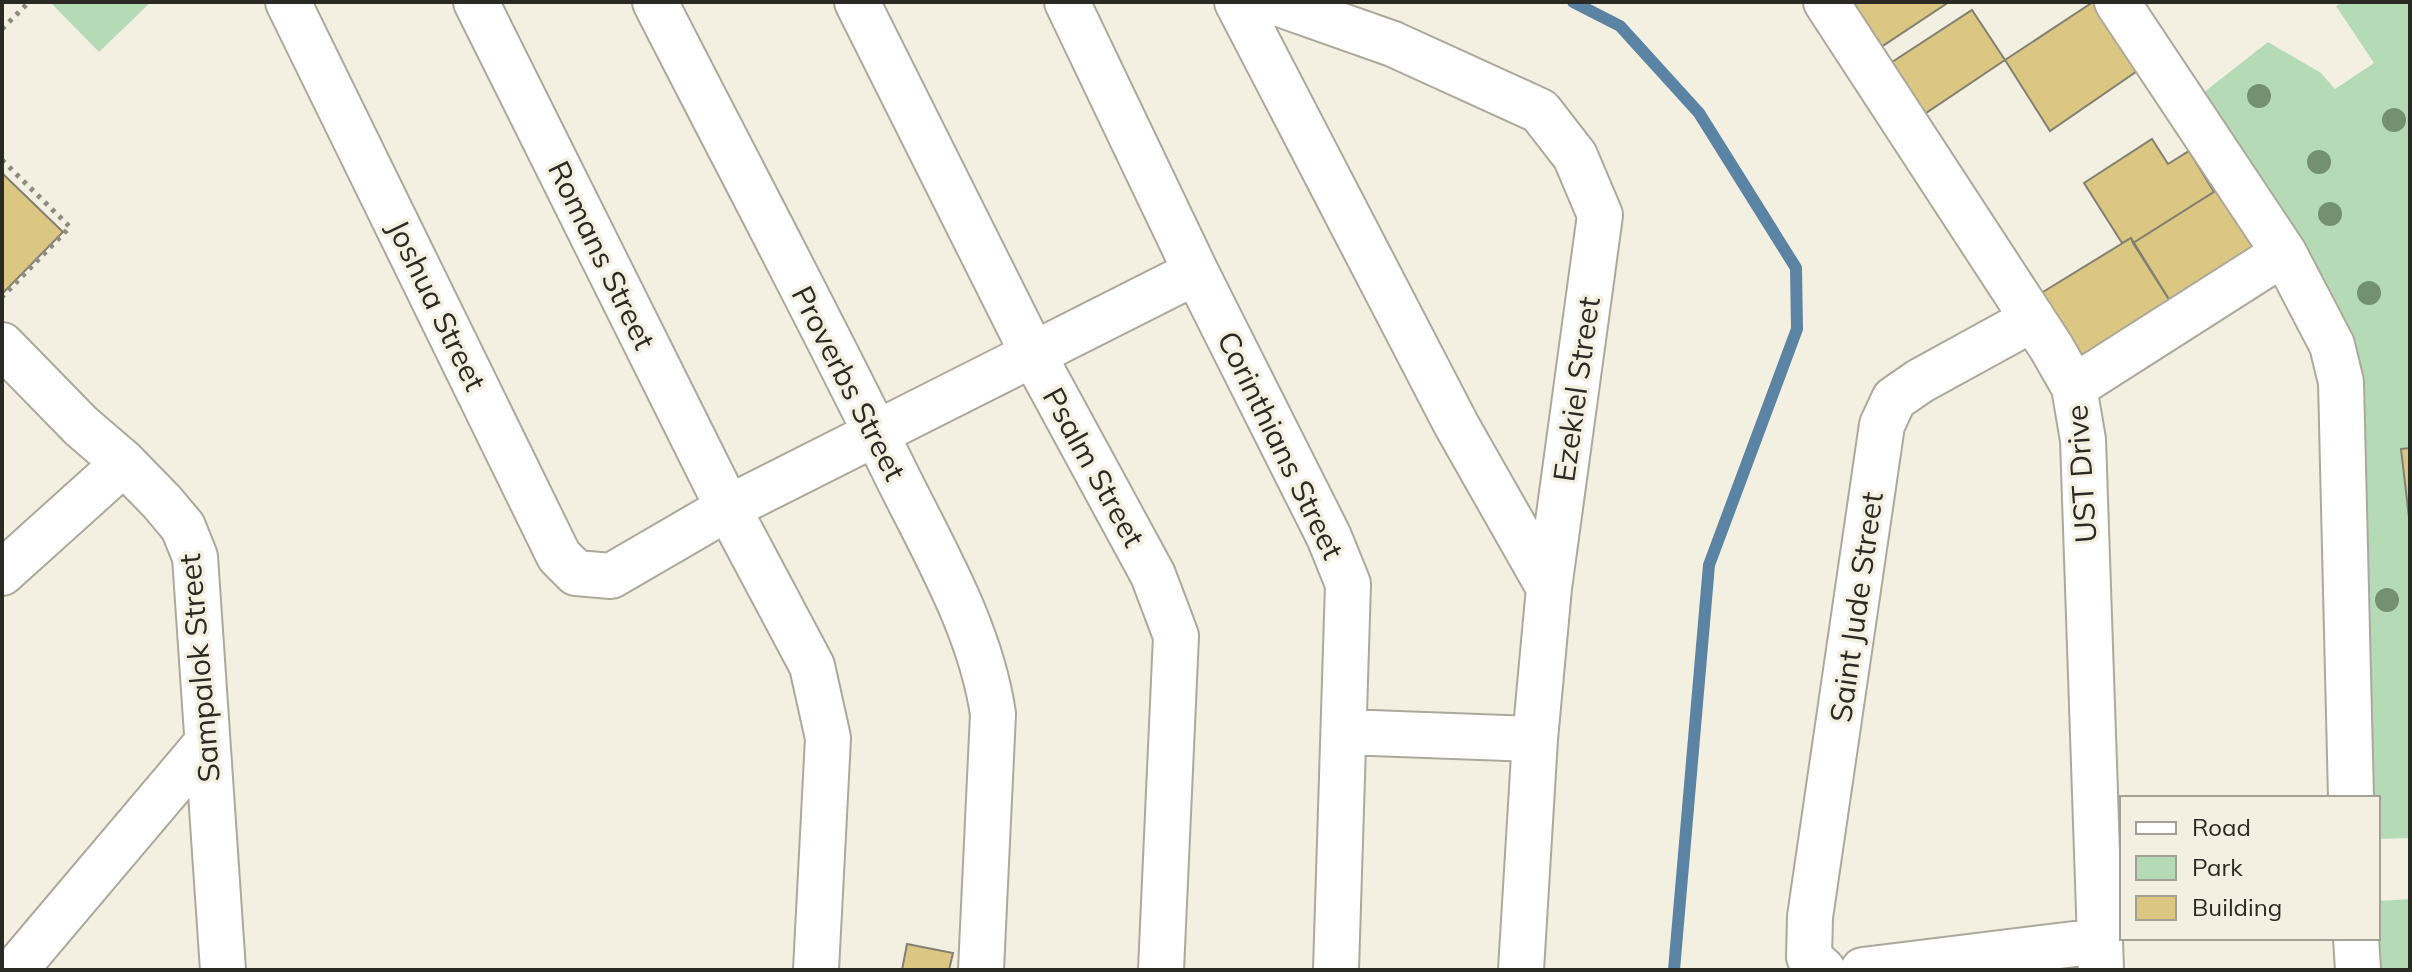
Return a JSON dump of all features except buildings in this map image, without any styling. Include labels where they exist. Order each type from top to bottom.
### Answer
[{"type":"street","name":"Joshua Street","points":[[288,2],[559,556],[576,573],[611,576],[728,508]]},
{"type":"street","name":"Romans Street","points":[[476,2],[728,508],[812,666],[828,738],[816,970]]},
{"type":"street","name":"Proverbs Street","points":[[655,2],[975,635],[988,680],[993,714],[981,970]]},
{"type":"street","name":"Psalm Street","points":[[857,2],[1033,354],[1153,575],[1176,636],[1161,970]]},
{"type":"street","name":"Corinthians Street","points":[[1067,2],[1196,272],[1329,537],[1348,584],[1336,970]]},
{"type":"street","points":[[1237,2],[1457,426],[1549,588]]},
{"type":"street","name":"Ezekiel Street","points":[[1274,2],[1393,44],[1540,111],[1575,156],[1600,215],[1549,588],[1535,739],[1521,970]]},
{"type":"street","name":"UST Drive","points":[[1826,2],[2074,387],[2083,440],[2100,955]]},
{"type":"street","points":[[2117,2],[2284,253],[2332,345],[2341,382],[2351,796]]},
{"type":"street","points":[[2074,387],[2284,253]]},
{"type":"street","points":[[728,508],[1196,272]]},
{"type":"street","name":"Saint Jude Street","points":[[1823,970],[1809,957],[1810,917],[1882,425],[1894,399],[1911,387],[2033,319]]},
{"type":"street","name":"Sampalok Street","points":[[2,345],[81,426],[124,463],[162,502],[183,527],[195,557],[223,970]]},
{"type":"street","points":[[2,573],[124,463]]},
{"type":"street","points":[[1345,732],[1535,739]]},
{"type":"street","points":[[15,970],[206,744]]},
{"type":"street","points":[[2356,940],[2358,970]]},
{"type":"street","points":[[1863,970],[2100,955]]},
{"type":"path","points":[[2,29],[29,2]]},
{"type":"path","points":[[2,160],[70,227],[2,297]]},
{"type":"green space","points":[[50,2],[151,2],[99,52]]},
{"type":"green space","points":[[2342,2],[2410,2],[2410,838],[2380,839],[2380,796],[2361,796],[2354,418],[2194,100],[2268,42],[2321,73],[2335,89],[2374,63],[2336,6]]},
{"type":"green space","points":[[2410,899],[2410,970],[2370,970],[2380,940],[2380,901]]},
{"type":"waterway","points":[[1573,2],[1620,26],[1699,113],[1796,268],[1797,329],[1709,565],[1674,970]]}]
